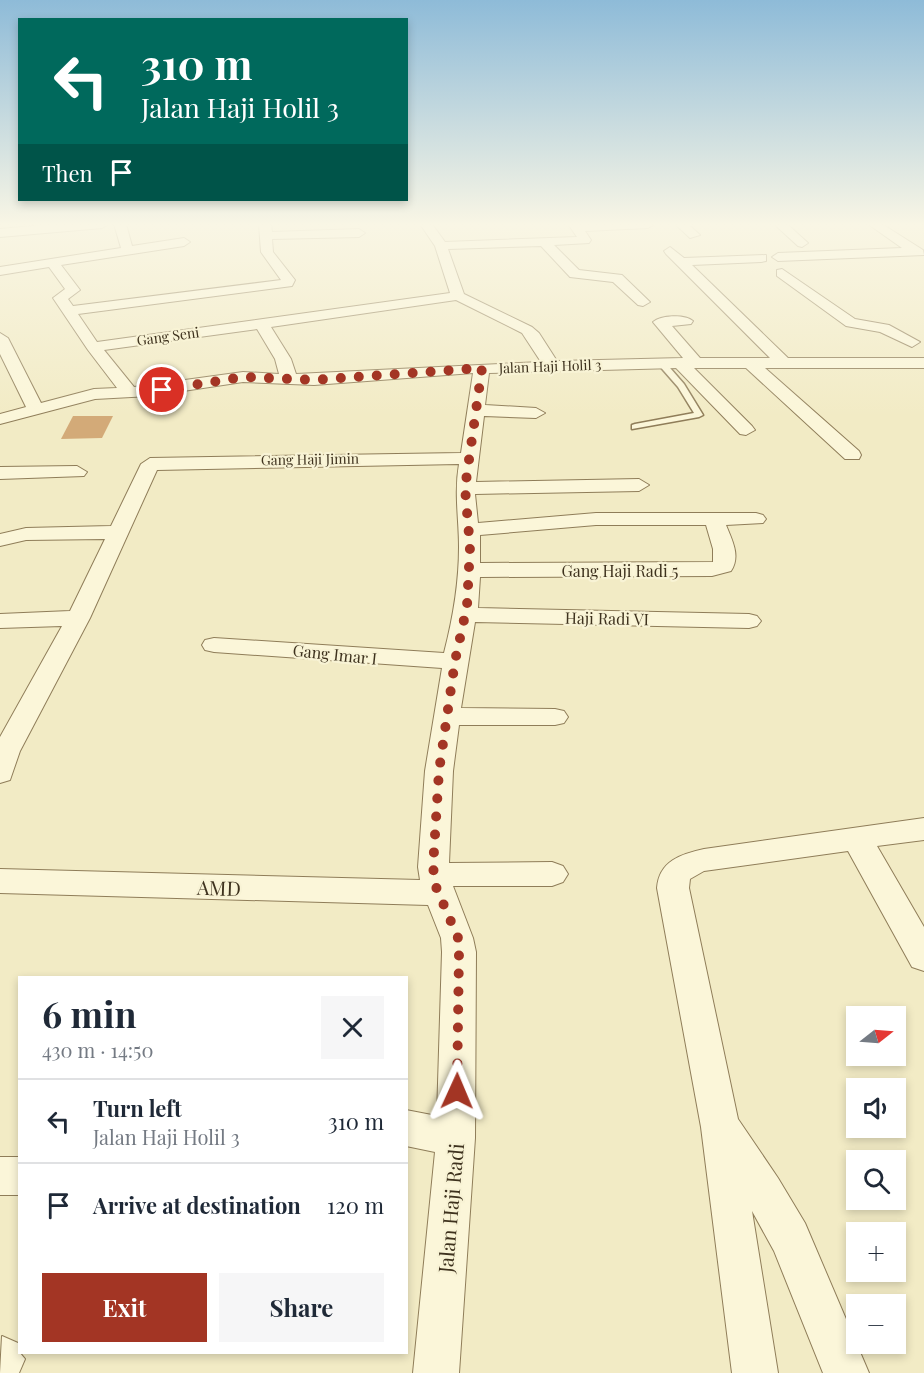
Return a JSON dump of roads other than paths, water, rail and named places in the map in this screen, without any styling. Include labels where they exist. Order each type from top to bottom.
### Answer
[{"type":"street","points":[[72,288],[73,290],[60,298],[93,347],[129,392]]},
{"type":"street","points":[[70,311],[237,288]]},
{"type":"street","points":[[455,288],[458,296],[527,330],[534,336],[552,366]]},
{"type":"street","points":[[628,288],[644,302]]},
{"type":"street","points":[[708,288],[782,361]]},
{"type":"street","points":[[803,288],[851,323],[893,331],[918,341],[923,363]]},
{"type":"street","name":"Gang Seni","points":[[93,347],[458,296]]},
{"type":"street","points":[[686,321],[660,322],[688,363],[746,430]]},
{"type":"street","points":[[261,323],[283,359],[289,380]]},
{"type":"street","points":[[0,338],[35,408]]},
{"type":"street","name":"Jalan Haji Holil 3","points":[[0,419],[94,394],[175,388],[243,377],[289,380],[348,379],[482,368],[662,363],[751,364],[782,361],[846,366],[923,363]]},
{"type":"street","points":[[751,364],[852,455]]},
{"type":"street","name":"Jalan Haji Radi","points":[[436,1373],[456,1138],[459,952],[458,938],[436,884],[439,771],[455,661],[466,615],[469,570],[465,488],[482,368]]},
{"type":"street","points":[[477,410],[536,413]]},
{"type":"street","name":"Gang Haji Jimin","points":[[117,532],[150,464],[471,458]]},
{"type":"street","points":[[0,473],[77,472]]},
{"type":"street","points":[[465,488],[639,485]]},
{"type":"street","points":[[468,530],[596,519],[756,519]]},
{"type":"street","name":"Gang Haji Radi 5","points":[[469,570],[712,569],[723,566],[725,562],[723,545],[714,520]]},
{"type":"street","points":[[0,540],[26,534],[117,532],[78,618],[6,751],[0,773]]},
{"type":"street","name":"Haji Radi VI","points":[[466,615],[749,621]]},
{"type":"street","points":[[0,621],[78,618]]},
{"type":"street","name":"Gang Imar I","points":[[214,645],[299,649],[387,659],[455,661]]},
{"type":"street","points":[[448,716],[555,717]]},
{"type":"street","points":[[755,1373],[720,1127],[673,888],[674,875],[690,863],[704,860],[924,829]]},
{"type":"street","points":[[857,839],[924,957]]},
{"type":"street","name":"AMD","points":[[0,881],[436,884],[552,874]]},
{"type":"street","points":[[720,1127],[764,1192],[790,1238],[846,1373]]},
{"type":"street","points":[[408,1128],[456,1138]]},
{"type":"street","points":[[0,1176],[18,1176]]},
{"type":"lane","points":[[635,427],[699,416],[681,386],[662,363]]}]
